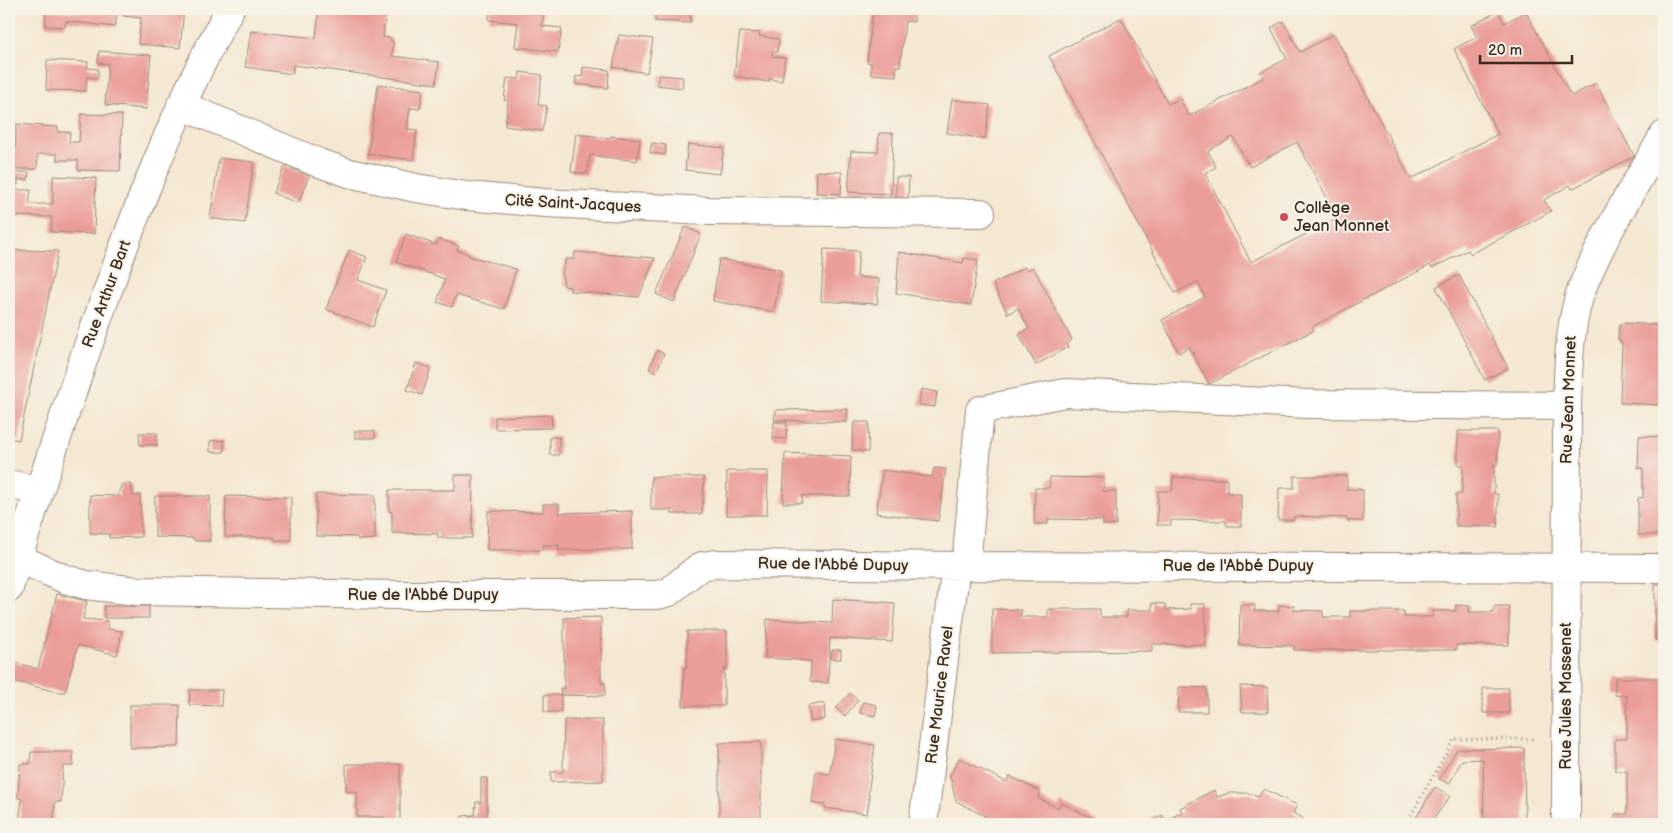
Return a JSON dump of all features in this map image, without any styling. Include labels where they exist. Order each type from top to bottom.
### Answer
[{"type":"street","name":"Rue Arthur Bart","points":[[9,588],[39,491],[133,220],[181,105],[230,9]]},
{"type":"street","name":"Cité Saint-Jacques","points":[[181,105],[319,163],[350,173],[416,188],[467,196],[545,203],[710,210],[980,213]]},
{"type":"street","name":"Rue Jean Monnet","points":[[1566,568],[1567,406],[1570,344],[1579,296],[1591,267],[1612,226],[1664,135]]},
{"type":"street","name":"Rue Maurice Ravel","points":[[923,824],[961,566],[980,410],[1066,393],[1309,404],[1567,406]]},
{"type":"street","points":[[9,484],[39,491]]},
{"type":"street","name":"Rue de l'Abbé Dupuy","points":[[18,558],[65,579],[109,589],[409,595],[658,595],[669,592],[702,566],[715,564],[1664,568]]},
{"type":"street","name":"Rue Jules Massenet","points":[[1566,568],[1566,824]]},
{"type":"path","points":[[1406,824],[1454,739],[1566,738]]},
{"type":"building","points":[[101,9],[118,9],[115,27],[66,21],[65,27],[45,26],[46,10],[101,14]]},
{"type":"building","points":[[124,9],[184,9],[180,48],[138,44],[141,18],[123,16]]},
{"type":"building","points":[[319,9],[386,9],[383,37],[391,38],[393,42],[392,56],[439,62],[436,84],[293,65],[292,74],[245,67],[251,31],[316,38]]},
{"type":"building","points":[[490,9],[544,9],[542,26],[562,28],[558,52],[515,47],[518,23],[489,20]]},
{"type":"building","points":[[656,9],[691,9],[690,23],[655,21]]},
{"type":"building","points":[[873,9],[915,9],[914,22],[905,21],[900,66],[896,66],[896,76],[871,74],[871,63],[867,62]]},
{"type":"building","points":[[1498,11],[1504,23],[1526,12],[1571,96],[1596,83],[1634,156],[1572,189],[1570,185],[1544,200],[1551,211],[1520,228],[1471,254],[1468,250],[1432,268],[1430,265],[1312,327],[1314,330],[1209,384],[1189,347],[1179,353],[1162,320],[1205,297],[1197,282],[1175,293],[1049,56],[1121,18],[1168,104],[1180,99],[1189,116],[1263,78],[1260,72],[1287,59],[1271,28],[1283,21],[1300,52],[1334,34],[1411,179],[1498,134],[1454,49],[1477,37],[1471,26]],"holes":[[[1233,137],[1250,167],[1297,142],[1338,218],[1251,262],[1205,173],[1216,167],[1208,151]]]},
{"type":"building","points":[[740,32],[760,33],[759,36],[779,39],[777,52],[772,52],[772,56],[785,58],[782,81],[769,79],[768,82],[734,76]]},
{"type":"building","points":[[619,35],[653,39],[647,73],[613,67]]},
{"type":"building","points":[[99,51],[151,55],[146,109],[105,105],[108,64],[98,63]]},
{"type":"building","points":[[47,60],[88,62],[87,68],[98,69],[98,78],[87,77],[86,91],[46,90]]},
{"type":"building","points":[[583,67],[609,70],[608,88],[575,84],[576,76],[582,77]]},
{"type":"building","points":[[520,72],[542,75],[538,105],[547,106],[542,131],[505,126],[508,101],[504,100],[507,78],[519,79]]},
{"type":"building","points":[[659,75],[683,77],[682,88],[657,85]]},
{"type":"building","points":[[378,84],[423,90],[420,109],[410,108],[407,129],[417,130],[413,160],[368,154]]},
{"type":"building","points":[[952,99],[990,105],[985,139],[947,133]]},
{"type":"building","points":[[81,114],[122,115],[120,171],[78,170],[78,160],[57,160],[57,154],[38,154],[37,169],[15,169],[16,124],[58,127],[58,132],[70,132],[69,142],[79,142]]},
{"type":"building","points":[[879,133],[893,133],[891,194],[848,192],[851,151],[878,152]]},
{"type":"building","points":[[576,134],[640,139],[637,161],[590,155],[587,174],[571,172]]},
{"type":"building","points":[[652,143],[666,145],[665,155],[650,153]]},
{"type":"building","points":[[688,144],[724,148],[720,174],[685,170]]},
{"type":"building","points":[[219,158],[254,162],[245,223],[210,218]]},
{"type":"building","points":[[285,166],[309,176],[298,203],[273,193]]},
{"type":"building","points":[[817,171],[842,172],[841,194],[816,193]]},
{"type":"building","points":[[9,172],[29,172],[28,180],[18,179],[18,185],[9,184]]},
{"type":"building","points":[[53,176],[96,178],[94,234],[51,232],[52,217],[9,216],[9,190],[31,190],[29,204],[53,204]]},
{"type":"building","points":[[896,177],[909,177],[908,200],[896,200]]},
{"type":"building","points":[[685,227],[701,234],[674,302],[656,294]]},
{"type":"building","points":[[406,234],[436,245],[439,239],[459,246],[457,250],[469,254],[469,256],[516,269],[504,309],[456,295],[452,307],[437,302],[445,279],[396,262]]},
{"type":"building","points":[[824,249],[859,251],[857,277],[879,279],[877,304],[821,301]]},
{"type":"building","points":[[9,250],[58,251],[19,440],[9,438]]},
{"type":"building","points":[[349,250],[367,257],[358,280],[386,290],[373,327],[326,309]]},
{"type":"building","points":[[575,252],[655,258],[639,297],[570,291],[570,287],[564,286],[562,273],[566,259],[574,259]]},
{"type":"building","points":[[899,252],[963,263],[964,258],[978,260],[971,305],[896,293]]},
{"type":"building","points":[[719,259],[781,270],[774,312],[713,301]]},
{"type":"building","points":[[1025,267],[1027,270],[1033,267],[1072,340],[1066,344],[1068,347],[1036,365],[1019,334],[1029,329],[1018,308],[1008,314],[993,284]]},
{"type":"building","points":[[1459,275],[1508,368],[1485,380],[1436,287]]},
{"type":"building","points":[[1623,323],[1663,325],[1661,405],[1620,403],[1622,344],[1618,339],[1619,326]]},
{"type":"building","points":[[657,350],[664,354],[656,372],[649,369]]},
{"type":"building","points":[[416,363],[431,368],[422,395],[407,390]]},
{"type":"building","points":[[921,389],[937,392],[935,407],[919,405]]},
{"type":"building","points":[[848,409],[847,422],[774,420],[776,410]]},
{"type":"building","points":[[551,415],[552,428],[495,429],[495,417]]},
{"type":"building","points":[[774,422],[787,422],[786,439],[773,438]]},
{"type":"building","points":[[854,422],[869,422],[868,452],[852,450]]},
{"type":"building","points":[[355,431],[375,431],[375,438],[355,438]]},
{"type":"building","points":[[1458,431],[1498,431],[1497,465],[1494,465],[1494,494],[1498,494],[1498,527],[1456,526],[1456,494],[1462,494],[1463,465],[1458,465]]},
{"type":"building","points":[[139,433],[157,433],[157,445],[140,445]]},
{"type":"building","points":[[1639,436],[1664,437],[1664,535],[1638,535],[1638,498],[1643,498],[1643,468],[1638,468]]},
{"type":"building","points":[[550,437],[559,437],[559,455],[550,455]]},
{"type":"building","points":[[224,440],[224,452],[210,452],[210,441]]},
{"type":"building","points":[[785,453],[851,456],[850,496],[802,496],[802,503],[783,503]]},
{"type":"building","points":[[934,468],[946,469],[938,521],[876,513],[883,470],[932,477]]},
{"type":"building","points":[[727,471],[768,471],[767,515],[726,515]]},
{"type":"building","points":[[455,475],[473,475],[472,538],[438,538],[438,534],[392,533],[389,490],[455,490]]},
{"type":"building","points":[[1294,476],[1347,476],[1347,489],[1363,490],[1363,521],[1347,521],[1347,518],[1294,516],[1294,520],[1278,520],[1279,488],[1294,488]]},
{"type":"building","points":[[651,477],[704,477],[702,514],[672,514],[671,510],[651,510]]},
{"type":"building","points":[[1050,477],[1104,478],[1103,491],[1116,491],[1116,525],[1103,525],[1103,520],[1048,519],[1048,524],[1034,524],[1035,488],[1049,488]]},
{"type":"building","points":[[1173,477],[1227,479],[1227,493],[1241,494],[1241,526],[1227,526],[1226,521],[1171,520],[1171,525],[1157,525],[1158,491],[1172,491]]},
{"type":"building","points":[[122,484],[131,484],[133,496],[140,495],[141,537],[109,538],[109,534],[90,533],[90,495],[119,496]]},
{"type":"building","points":[[316,494],[375,495],[375,539],[358,540],[357,537],[316,536]]},
{"type":"building","points":[[155,496],[210,496],[210,541],[194,541],[194,538],[155,537]]},
{"type":"building","points":[[226,496],[291,497],[291,540],[274,540],[274,537],[225,537]]},
{"type":"building","points":[[543,504],[559,504],[559,513],[632,511],[632,549],[558,550],[559,545],[543,545],[543,550],[487,550],[488,511],[543,512]]},
{"type":"building","points":[[1655,584],[1664,584],[1664,641],[1655,640]]},
{"type":"building","points":[[57,594],[87,601],[83,619],[108,621],[108,629],[122,631],[117,655],[78,645],[65,692],[57,692],[9,680],[14,662],[38,669]]},
{"type":"building","points":[[833,599],[895,603],[892,642],[830,638],[828,683],[810,682],[811,661],[765,658],[767,619],[832,623]]},
{"type":"building","points":[[1152,603],[1165,604],[1166,610],[1191,609],[1190,604],[1205,604],[1206,645],[1152,644],[1152,651],[992,653],[992,609],[1021,610],[1021,617],[1048,617],[1048,609],[1100,609],[1100,617],[1127,617],[1127,610],[1152,610]]},
{"type":"building","points":[[1240,605],[1255,605],[1254,611],[1279,611],[1279,605],[1294,606],[1294,610],[1323,611],[1323,617],[1350,617],[1350,611],[1404,611],[1404,617],[1432,617],[1433,611],[1456,611],[1456,605],[1470,606],[1469,612],[1494,612],[1494,606],[1509,606],[1509,645],[1456,645],[1456,650],[1294,650],[1294,646],[1239,645]]},
{"type":"building","points":[[104,606],[149,606],[149,618],[104,618]]},
{"type":"building","points":[[601,617],[601,683],[605,683],[605,696],[561,695],[560,688],[564,689],[564,618]]},
{"type":"building","points":[[687,631],[727,631],[727,669],[724,669],[724,706],[683,706],[684,667],[687,667]]},
{"type":"building","points":[[832,650],[841,650],[841,659],[831,659]]},
{"type":"building","points":[[1615,678],[1664,678],[1664,824],[1615,824],[1615,814],[1627,814],[1627,771],[1615,771],[1615,739],[1627,739],[1627,696],[1615,695]]},
{"type":"building","points":[[1240,686],[1267,687],[1268,712],[1242,712]]},
{"type":"building","points":[[1179,687],[1207,688],[1207,712],[1178,712]]},
{"type":"building","points":[[1483,688],[1509,688],[1509,713],[1483,713]]},
{"type":"building","points":[[190,690],[222,690],[221,706],[189,705]]},
{"type":"building","points":[[850,693],[858,700],[845,716],[836,708]]},
{"type":"building","points":[[544,695],[561,695],[561,712],[544,712]]},
{"type":"building","points":[[863,702],[877,705],[875,716],[860,713]]},
{"type":"building","points":[[824,703],[825,719],[811,722],[808,706]]},
{"type":"building","points":[[130,705],[180,705],[179,747],[130,748]]},
{"type":"building","points":[[564,720],[603,720],[603,781],[551,782],[551,772],[563,772]]},
{"type":"building","points":[[835,739],[875,745],[867,814],[825,808],[825,805],[812,803],[816,772],[830,774]]},
{"type":"building","points":[[761,742],[761,824],[719,824],[719,743]]},
{"type":"building","points":[[1524,748],[1525,824],[1484,824],[1483,759],[1462,760],[1449,784],[1439,779],[1457,749]]},
{"type":"building","points":[[31,752],[73,752],[73,766],[63,766],[61,802],[55,802],[53,824],[19,824],[22,799],[18,798],[20,764],[30,764]]},
{"type":"building","points":[[959,758],[1006,782],[1010,776],[1041,792],[1038,798],[1058,808],[1061,803],[1098,821],[1096,824],[990,824],[992,820],[956,801],[950,776]]},
{"type":"building","points":[[346,764],[400,764],[400,824],[384,824],[384,817],[357,817],[357,792],[346,791]]},
{"type":"building","points":[[481,778],[487,778],[487,824],[462,824],[462,816],[475,815],[476,802],[481,802]]},
{"type":"building","points":[[1435,787],[1450,796],[1430,824],[1412,824]]},
{"type":"building","points":[[1264,789],[1297,805],[1293,813],[1301,817],[1308,824],[1247,824],[1239,820],[1230,824],[1145,824],[1162,815],[1165,821],[1182,812],[1180,808],[1214,790],[1217,797],[1229,793],[1249,793],[1258,797]]},
{"type":"place","name":"Collège Jean Monnet","points":[[1284,217]]}]
